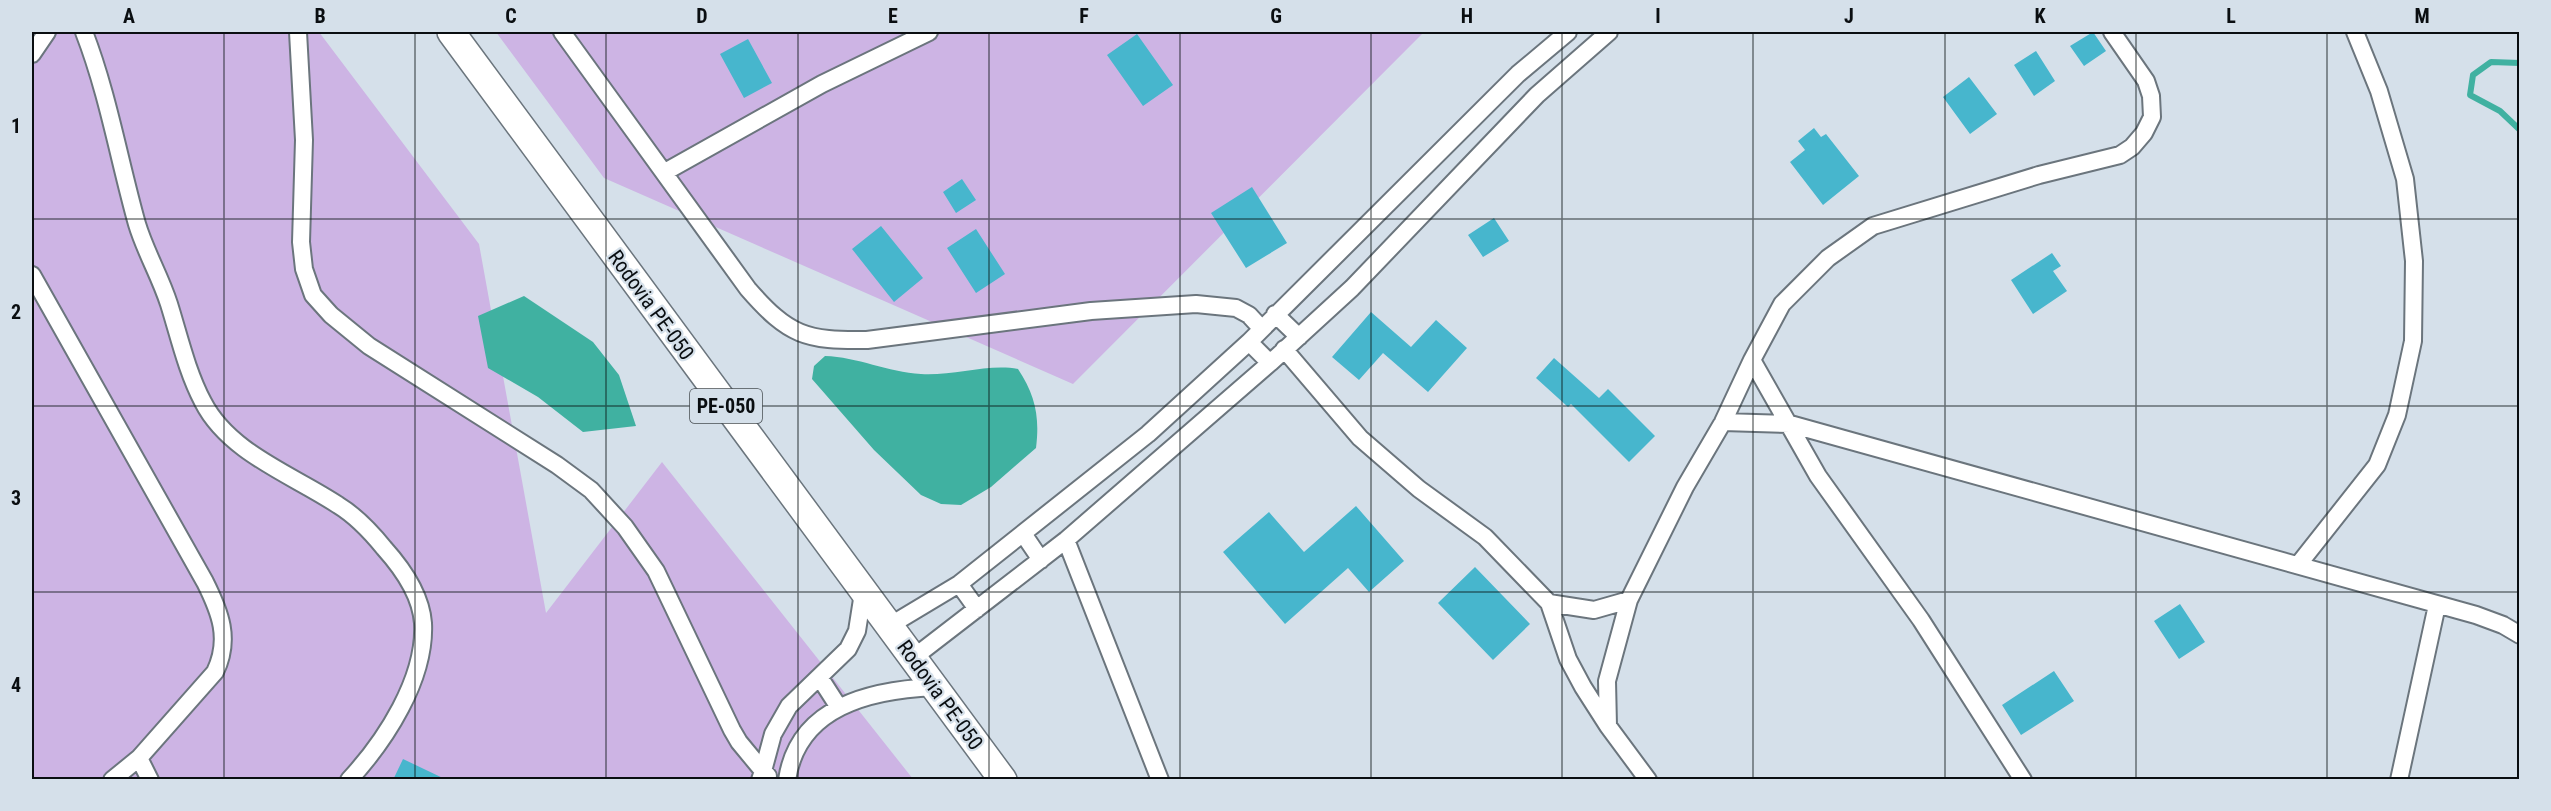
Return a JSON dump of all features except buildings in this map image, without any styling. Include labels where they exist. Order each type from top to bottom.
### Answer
[{"type":"main road","name":"Rodovia PE-050","points":[[451,32],[1003,780]]},
{"type":"street","points":[[32,54],[46,32]]},
{"type":"street","points":[[84,32],[138,227],[160,277],[203,403],[221,428],[253,453],[340,506],[361,522],[404,573],[416,599],[423,631],[415,672],[393,725],[369,758],[349,780]]},
{"type":"street","points":[[298,32],[304,140],[301,242],[304,268],[313,295],[331,315],[369,346],[557,465],[591,490],[625,527],[656,571],[739,742],[765,777]]},
{"type":"street","points":[[562,32],[748,289],[770,314],[784,325],[812,338],[867,340],[1091,311],[1196,303],[1236,308],[1249,315],[1261,328]]},
{"type":"street","points":[[665,172],[822,84],[929,32]]},
{"type":"street","points":[[889,626],[959,584],[1024,535],[1148,434],[1249,342],[1518,74],[1568,32]]},
{"type":"street","points":[[913,658],[1066,540],[1299,337],[1352,288],[1537,95],[1609,32]]},
{"type":"street","points":[[1608,726],[1607,681],[1629,600],[1685,487],[1724,422],[1752,360],[1782,304],[1828,258],[1873,226],[2039,175],[2120,155],[2132,147],[2144,133],[2152,117],[2151,96],[2146,81],[2112,32]]},
{"type":"street","points":[[2298,566],[2378,465],[2397,415],[2413,341],[2414,261],[2405,179],[2379,91],[2355,32]]},
{"type":"street","points":[[32,275],[205,582],[223,626],[222,654],[215,672],[139,758],[112,780]]},
{"type":"street","points":[[1275,314],[1299,337]]},
{"type":"street","points":[[1249,342],[1270,363]]},
{"type":"street","points":[[1284,349],[1360,438],[1419,489],[1485,537],[1549,603],[1568,659],[1608,726],[1648,780]]},
{"type":"street","points":[[1752,360],[1818,476],[1922,620],[2023,780]]},
{"type":"street","points":[[1724,422],[1790,424],[2476,615],[2503,625],[2520,635]]},
{"type":"street","points":[[1024,535],[1041,560]]},
{"type":"street","points":[[1066,540],[1160,780]]},
{"type":"street","points":[[959,584],[977,609]]},
{"type":"street","points":[[765,777],[780,719],[789,706],[848,649],[857,631],[863,593]]},
{"type":"street","points":[[1549,603],[1594,610],[1629,600]]},
{"type":"street","points":[[2399,780],[2437,605]]},
{"type":"street","points":[[820,678],[838,706]]},
{"type":"street","points":[[787,780],[795,749],[807,731],[838,706],[879,693],[934,687]]},
{"type":"street","points":[[139,758],[150,780]]},
{"type":"shaded area","points":[[32,32],[319,32],[479,244],[546,613],[662,462],[913,779],[32,779]]},
{"type":"shaded area","points":[[496,32],[1424,32],[1073,384],[604,178]]},
{"type":"shaded area","points":[[524,296],[593,342],[619,375],[636,426],[583,432],[538,397],[488,368],[478,316]]},
{"type":"shaded area","points":[[825,356],[921,374],[996,368],[1018,369],[1029,388],[1035,406],[1036,448],[991,487],[961,505],[941,504],[921,495],[874,450],[812,379],[814,366]]},
{"type":"waterway","points":[[2520,63],[2491,62],[2473,75],[2470,95],[2500,111],[2520,130]]}]
